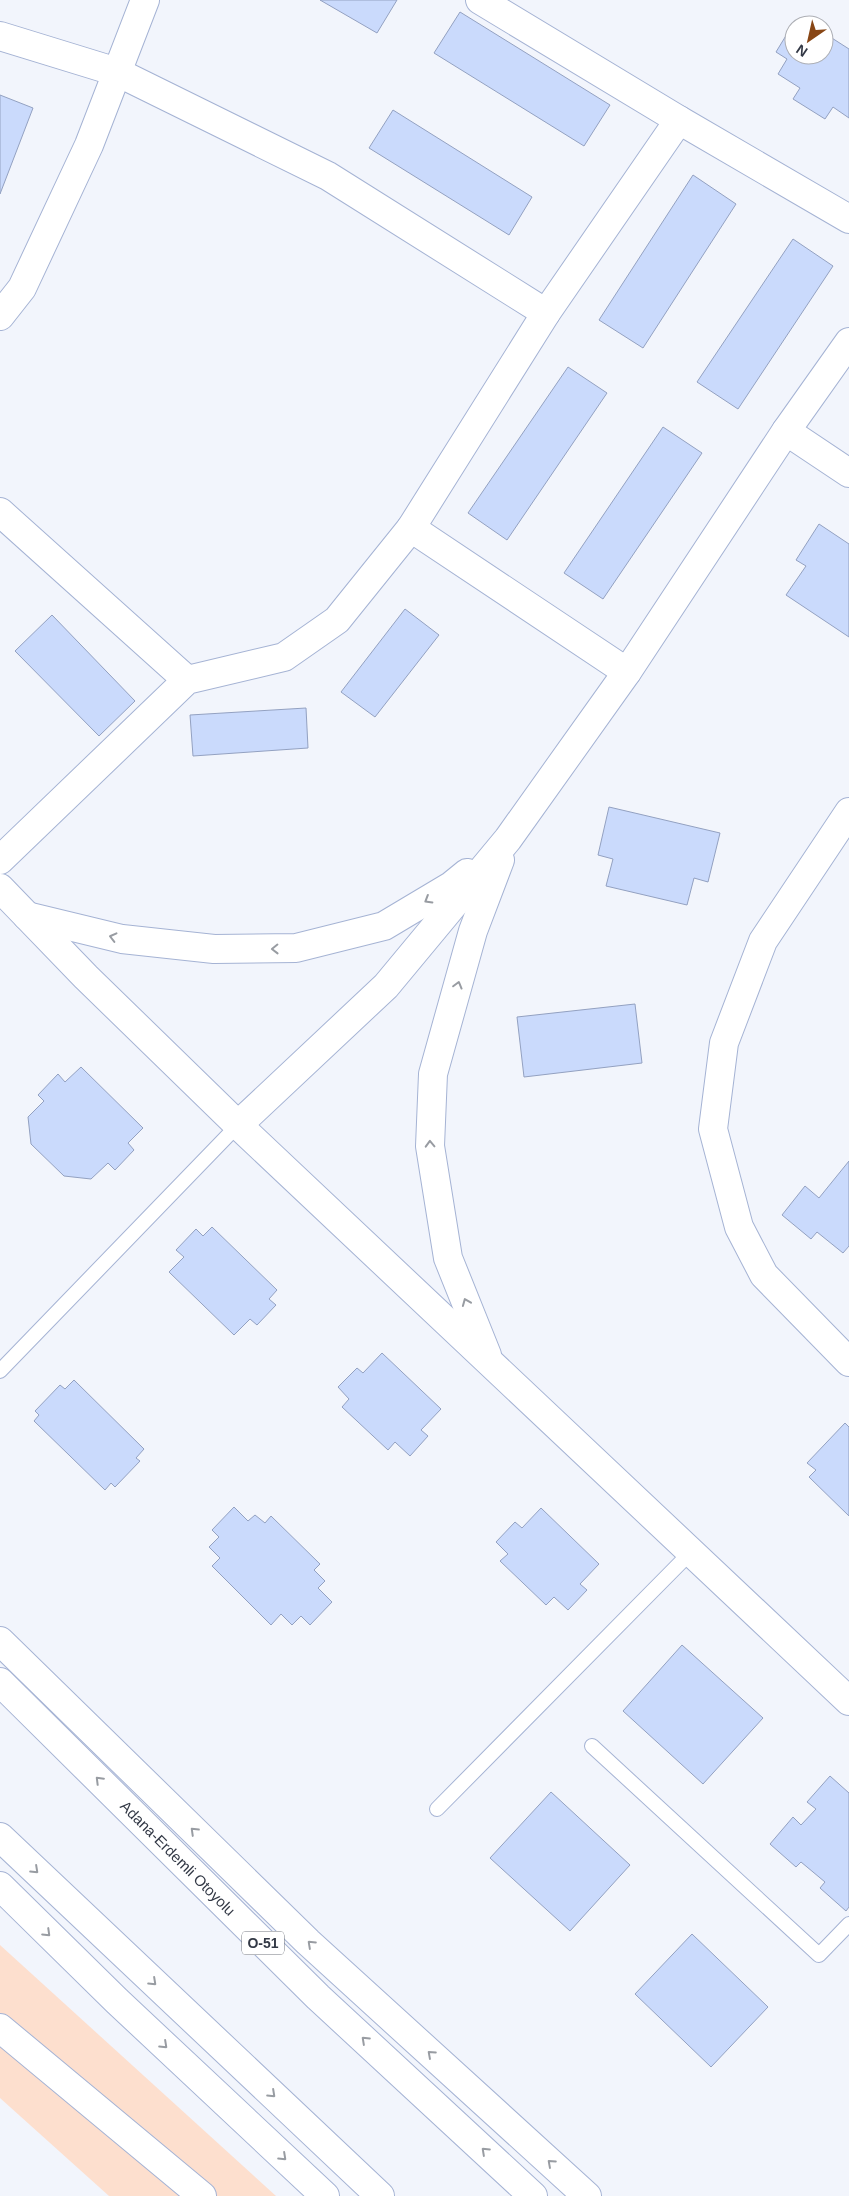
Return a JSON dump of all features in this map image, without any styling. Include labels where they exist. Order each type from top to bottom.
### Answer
[{"type":"main road","points":[[0,316],[22,288],[89,145],[145,0]]},
{"type":"main road","points":[[480,0],[679,120],[849,219]]},
{"type":"main road","points":[[0,36],[117,72],[328,176],[546,313]]},
{"type":"main road","points":[[0,860],[187,680],[284,657],[337,620],[410,528],[546,313],[679,120]]},
{"type":"main road","points":[[238,1125],[386,986],[508,839],[627,672],[786,431],[849,342]]},
{"type":"main road","points":[[786,431],[849,473]]},
{"type":"main road","points":[[0,512],[187,680]]},
{"type":"main road","points":[[410,528],[627,672]]},
{"type":"main road","points":[[848,815],[763,942],[724,1043],[713,1129],[739,1227],[764,1275],[849,1362]]},
{"type":"main road","points":[[27,916],[122,939],[214,950],[296,948],[384,926],[451,886],[508,839]]},
{"type":"main road","points":[[491,1363],[448,1258],[430,1146],[433,1074],[473,931],[508,839]]},
{"type":"main road","points":[[0,888],[86,977],[238,1125],[849,1701]]},
{"type":"main road","points":[[0,1641],[308,1942],[586,2196]]},
{"type":"main road","name":"Adana-Erdemli Otoyolu","points":[[0,1682],[318,1997],[533,2196]]},
{"type":"main road","points":[[0,1837],[380,2196]]},
{"type":"main road","points":[[0,1886],[116,2001],[325,2196]]},
{"type":"main road","points":[[0,2028],[202,2196]]},
{"type":"lane","points":[[0,1372],[238,1125]]},
{"type":"lane","points":[[437,1809],[691,1552]]},
{"type":"lane","points":[[592,1746],[819,1955],[849,1924]]},
{"type":"shaded area","points":[[0,1945],[276,2196],[109,2196],[0,2098]]},
{"type":"building","points":[[320,0],[397,0],[377,33]]},
{"type":"building","points":[[460,12],[610,105],[584,146],[434,53]]},
{"type":"building","points":[[784,39],[784,57],[776,52]]},
{"type":"building","points":[[834,39],[849,49],[849,118],[833,107],[825,119],[793,99],[800,88],[778,74],[784,64],[834,65]]},
{"type":"building","points":[[0,95],[33,108],[0,194]]},
{"type":"building","points":[[393,110],[532,197],[509,235],[369,148]]},
{"type":"building","points":[[693,175],[736,204],[643,348],[599,320]]},
{"type":"building","points":[[793,239],[833,266],[738,409],[697,382]]},
{"type":"building","points":[[568,367],[607,393],[507,540],[468,513]]},
{"type":"building","points":[[663,427],[702,453],[603,599],[564,573]]},
{"type":"building","points":[[819,524],[849,544],[849,637],[786,595],[806,566],[796,560]]},
{"type":"building","points":[[405,609],[439,635],[375,717],[341,692]]},
{"type":"building","points":[[52,615],[135,701],[99,736],[15,651]]},
{"type":"building","points":[[306,708],[308,748],[193,756],[190,715]]},
{"type":"building","points":[[609,807],[720,833],[708,882],[694,878],[687,905],[606,886],[613,859],[598,855]]},
{"type":"building","points":[[635,1004],[642,1063],[524,1077],[517,1017]]},
{"type":"building","points":[[81,1067],[143,1128],[128,1143],[134,1150],[115,1170],[108,1163],[91,1179],[64,1176],[31,1144],[28,1117],[44,1101],[38,1095],[58,1074],[65,1082]]},
{"type":"building","points":[[849,1161],[849,1246],[843,1253],[817,1232],[811,1239],[782,1215],[805,1186],[819,1198]]},
{"type":"building","points":[[212,1227],[277,1290],[269,1299],[276,1305],[257,1325],[250,1319],[234,1335],[169,1272],[184,1257],[176,1250],[196,1229],[203,1236]]},
{"type":"building","points":[[382,1353],[441,1409],[421,1430],[428,1436],[410,1456],[395,1442],[388,1450],[342,1407],[349,1399],[338,1387],[357,1368],[363,1373]]},
{"type":"building","points":[[74,1380],[144,1449],[136,1458],[140,1461],[115,1487],[111,1483],[105,1490],[34,1421],[39,1415],[35,1411],[60,1385],[65,1389]]},
{"type":"building","points":[[845,1423],[849,1427],[849,1516],[809,1477],[816,1470],[807,1463]]},
{"type":"building","points":[[234,1507],[248,1521],[255,1515],[265,1523],[271,1516],[320,1564],[314,1570],[325,1581],[318,1588],[332,1602],[310,1625],[301,1616],[292,1625],[281,1614],[271,1625],[212,1566],[220,1558],[209,1547],[219,1537],[212,1530]]},
{"type":"building","points":[[541,1508],[599,1564],[580,1584],[587,1590],[568,1610],[554,1597],[546,1605],[500,1561],[508,1554],[496,1542],[515,1522],[522,1528]]},
{"type":"building","points":[[682,1645],[763,1718],[703,1784],[623,1711]]},
{"type":"building","points":[[830,1776],[849,1793],[849,1907],[846,1911],[820,1888],[825,1882],[801,1862],[796,1867],[770,1844],[793,1817],[801,1825],[816,1809],[807,1802]]},
{"type":"building","points":[[551,1792],[630,1865],[570,1931],[490,1858]]},
{"type":"building","points":[[692,1934],[768,2007],[711,2067],[635,1994]]}]
